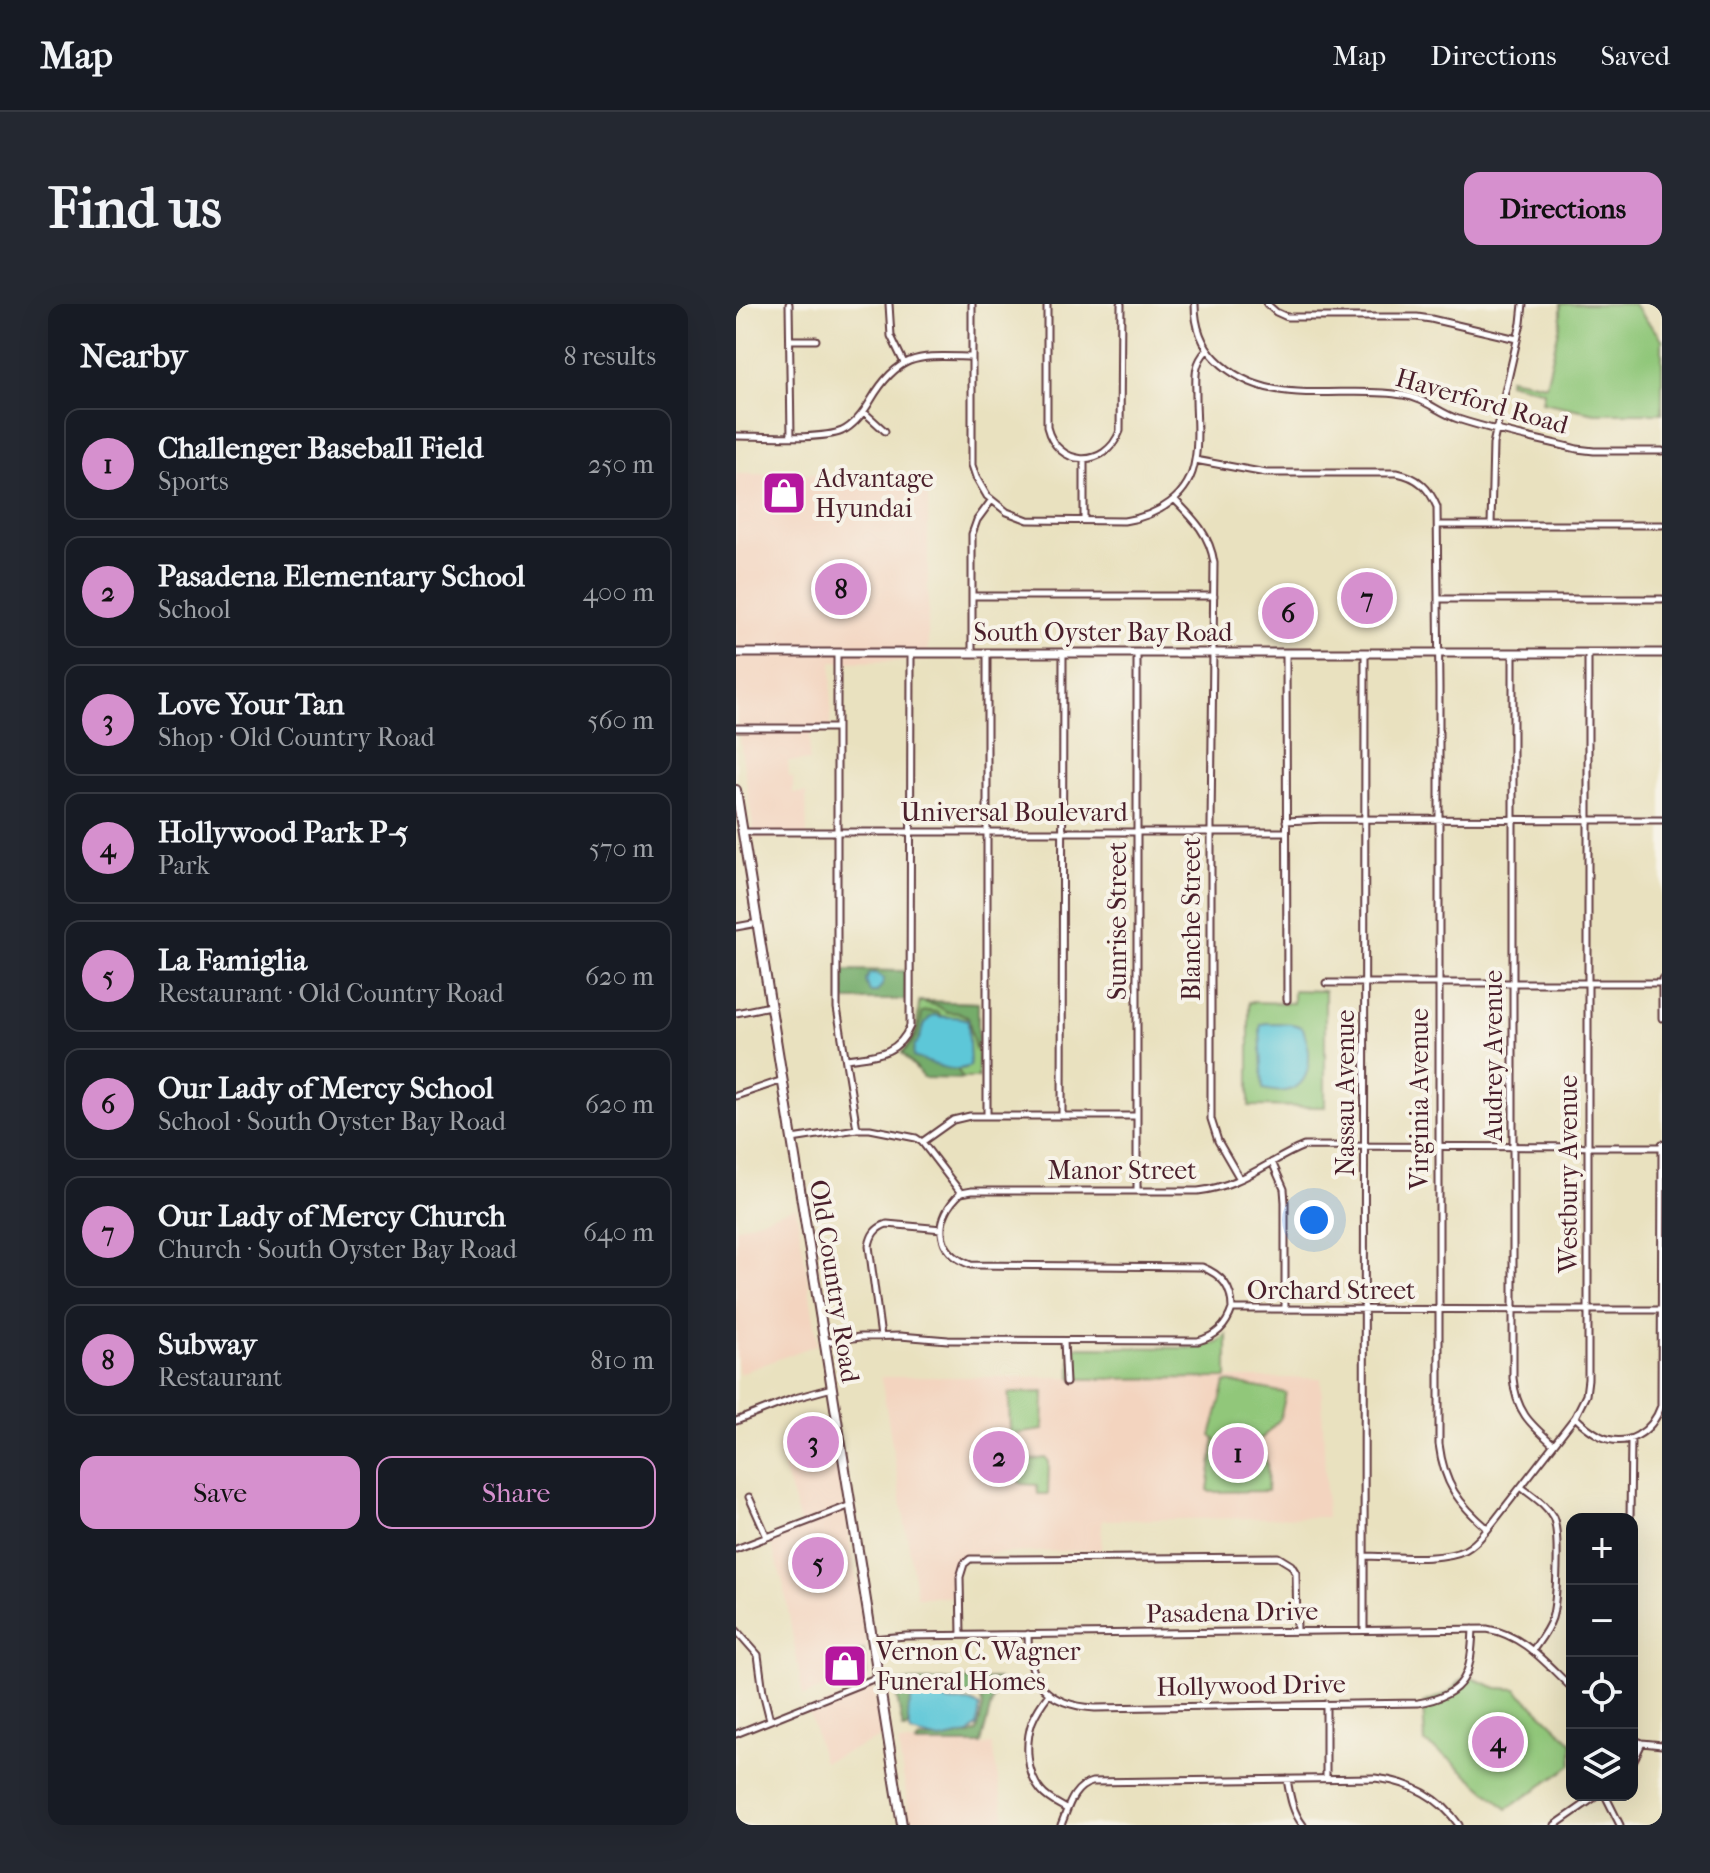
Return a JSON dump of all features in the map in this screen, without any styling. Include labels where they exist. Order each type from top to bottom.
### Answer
[{"type":"main road","name":"South Oyster Bay Road","points":[[736,653],[1662,653]]},
{"type":"main road","points":[[736,660],[745,653]]},
{"type":"main road","name":"Old Country Road","points":[[736,790],[902,1825]]},
{"type":"street","points":[[789,304],[791,436]]},
{"type":"street","points":[[889,304],[891,336],[904,363]]},
{"type":"street","points":[[972,304],[972,465],[987,496],[1007,512],[1028,520],[1124,521],[1157,512],[1175,500],[1188,480],[1195,460],[1196,366],[1207,350],[1197,325],[1195,304]]},
{"type":"street","points":[[1047,304],[1049,436],[1065,454],[1084,459],[1103,454],[1113,445],[1120,431],[1121,304]]},
{"type":"street","points":[[1267,304],[1287,317],[1417,317],[1517,339]]},
{"type":"street","points":[[1491,525],[1491,456],[1523,304]]},
{"type":"street","points":[[790,340],[816,340]]},
{"type":"street","name":"Haverford Road","points":[[1207,350],[1225,368],[1267,389],[1294,393],[1382,392],[1403,395],[1425,402],[1454,418],[1577,449],[1662,451]]},
{"type":"street","points":[[736,436],[826,436],[844,431],[864,412],[892,371],[904,363],[920,357],[972,357]]},
{"type":"street","points":[[864,412],[885,431]]},
{"type":"street","points":[[1084,459],[1084,520]]},
{"type":"street","name":"Virginia Avenue","points":[[1195,460],[1266,473],[1406,474],[1420,482],[1437,507],[1439,1444],[1441,1463],[1456,1497],[1488,1529]]},
{"type":"street","name":"Blanche Street","points":[[1175,500],[1197,522],[1210,543],[1214,563],[1211,1119],[1218,1141],[1240,1179]]},
{"type":"street","points":[[972,652],[973,527],[991,501]]},
{"type":"street","points":[[1438,525],[1662,525]]},
{"type":"street","points":[[972,596],[1214,596]]},
{"type":"street","points":[[1438,599],[1662,599]]},
{"type":"street","points":[[1062,1116],[1063,652]]},
{"type":"street","name":"Sunrise Street","points":[[1137,652],[1137,1191]]},
{"type":"street","points":[[1286,652],[1287,1000]]},
{"type":"street","points":[[837,653],[837,1008],[857,1129]]},
{"type":"street","points":[[846,1059],[889,1051],[903,1041],[910,1026],[911,653]]},
{"type":"street","points":[[987,653],[987,1116]]},
{"type":"street","name":"Nassau Avenue","points":[[1364,1630],[1365,653]]},
{"type":"street","name":"Audrey Avenue","points":[[1513,653],[1515,1393],[1524,1416],[1553,1444]]},
{"type":"street","name":"Westbury Avenue","points":[[1364,1556],[1439,1556],[1453,1554],[1473,1545],[1575,1417],[1586,1395],[1588,653]]},
{"type":"street","points":[[736,728],[836,728]]},
{"type":"street","points":[[1286,821],[1662,820]]},
{"type":"street","name":"Universal Boulevard","points":[[743,832],[1285,832]]},
{"type":"street","points":[[736,927],[758,923]]},
{"type":"street","points":[[1326,983],[1662,981],[1662,1018]]},
{"type":"street","points":[[736,1013],[771,1005]]},
{"type":"street","points":[[736,1096],[783,1080]]},
{"type":"street","points":[[922,1142],[953,1120],[970,1116],[1137,1116]]},
{"type":"street","points":[[792,1139],[870,1129],[909,1136],[922,1142],[961,1193],[945,1212],[942,1229],[944,1244],[960,1261],[971,1265],[1202,1267],[1225,1282],[1232,1298],[1232,1309]]},
{"type":"street","points":[[1575,1417],[1603,1437],[1631,1439],[1650,1427],[1661,1406],[1662,1145]]},
{"type":"street","name":"Manor Street","points":[[961,1193],[1198,1191],[1222,1187],[1304,1146],[1662,1145]]},
{"type":"street","points":[[1272,1162],[1284,1189],[1285,1310]]},
{"type":"street","points":[[881,1337],[869,1246],[871,1238],[881,1226],[887,1224],[942,1229]]},
{"type":"street","name":"Orchard Street","points":[[824,1342],[900,1336],[948,1340],[1198,1341],[1220,1330],[1232,1309],[1662,1310]]},
{"type":"street","points":[[1064,1341],[1066,1383]]},
{"type":"street","points":[[736,1421],[795,1398],[832,1388]]},
{"type":"street","points":[[1630,1513],[1631,1439]]},
{"type":"street","points":[[1521,1487],[1547,1508],[1556,1530],[1555,1606],[1548,1627],[1533,1650]]},
{"type":"street","points":[[749,1497],[767,1537]]},
{"type":"street","points":[[736,1549],[851,1505]]},
{"type":"street","points":[[961,1635],[960,1577],[966,1561],[1028,1558],[1278,1557],[1289,1562],[1296,1573],[1297,1631]]},
{"type":"street","name":"Pasadena Drive","points":[[872,1639],[961,1635],[1473,1629],[1514,1636],[1566,1682]]},
{"type":"street","name":"Hollywood Drive","points":[[1049,1694],[1067,1704],[1095,1708],[1433,1701],[1444,1696],[1466,1676],[1472,1659],[1473,1629]]},
{"type":"street","points":[[736,1630],[758,1655],[770,1720]]},
{"type":"street","points":[[1028,1634],[1031,1668],[1049,1694],[1031,1726],[1028,1747],[1030,1768],[1040,1790],[1067,1809]]},
{"type":"street","points":[[736,1734],[878,1677]]},
{"type":"street","points":[[1326,1704],[1326,1778]]},
{"type":"street","points":[[1638,1741],[1662,1745]]},
{"type":"street","points":[[1638,1751],[1642,1743]]},
{"type":"street","points":[[1061,1825],[1071,1800],[1079,1789],[1092,1782],[1326,1778],[1375,1778],[1407,1784],[1436,1799],[1459,1825]]},
{"type":"street","points":[[1287,1779],[1292,1806],[1303,1825]]},
{"type":"street","points":[[1555,1825],[1589,1801]]},
{"type":"street","points":[[1608,1801],[1620,1825]]},
{"type":"shaded area","points":[[736,474],[928,475],[928,661],[832,662],[830,732],[810,733],[809,761],[788,761],[789,777],[793,777],[793,793],[806,793],[807,837],[755,839],[736,714]]},
{"type":"shaded area","points":[[796,1207],[818,1344],[739,1374],[736,1354],[736,1228]]},
{"type":"shaded area","points":[[881,1377],[1321,1378],[1327,1517],[1102,1520],[1101,1550],[972,1554],[955,1561],[955,1597],[917,1597]]},
{"type":"shaded area","points":[[831,1425],[871,1672],[803,1696],[784,1586],[770,1541],[802,1529],[777,1447]]},
{"type":"shaded area","points":[[873,1685],[881,1738],[823,1762],[809,1711]]},
{"type":"shaded area","points":[[898,1743],[992,1745],[1006,1825],[911,1825]]},
{"type":"green space","points":[[1561,304],[1633,304],[1662,339],[1662,413],[1595,413],[1542,402],[1544,391],[1508,382],[1509,378],[1546,385],[1561,321]]},
{"type":"green space","points":[[844,970],[905,971],[905,1000],[844,1000]]},
{"type":"green space","points":[[1293,990],[1325,991],[1325,1107],[1249,1106],[1249,1002],[1293,1003]]},
{"type":"green space","points":[[919,1001],[978,1003],[978,1078],[924,1078],[902,1052],[914,1035]]},
{"type":"green space","points":[[919,1001],[978,1003],[978,1043],[975,1049],[968,1017]]},
{"type":"green space","points":[[922,1012],[938,1012],[944,1021],[948,1053],[963,1079],[924,1078],[902,1053],[916,1034]]},
{"type":"green space","points":[[1227,1335],[1227,1378],[1071,1377],[1071,1347],[1193,1348],[1217,1343]]},
{"type":"green space","points":[[1225,1383],[1286,1393],[1280,1419],[1261,1439],[1253,1440],[1265,1456],[1267,1491],[1208,1490],[1215,1438],[1211,1436]]},
{"type":"green space","points":[[1044,1392],[1043,1430],[1010,1435],[1009,1393]]},
{"type":"green space","points":[[1046,1458],[1049,1462],[1048,1494],[1038,1494],[1037,1485],[1022,1484],[1011,1475],[1017,1462]]},
{"type":"green space","points":[[864,1650],[867,1675],[837,1687],[832,1660],[835,1655],[850,1653],[837,1657],[840,1678],[852,1676],[851,1665],[859,1664],[859,1651]]},
{"type":"green space","points":[[1466,1676],[1497,1688],[1516,1689],[1566,1736],[1566,1769],[1507,1809],[1451,1760],[1425,1743],[1423,1703],[1448,1693]]},
{"type":"green space","points":[[998,1679],[981,1744],[916,1744],[918,1740],[977,1732],[983,1707],[980,1696],[970,1694],[952,1696],[927,1707],[911,1717],[907,1729],[903,1729],[894,1682]]},
{"type":"water","points":[[875,973],[884,978],[877,992],[870,992],[866,981],[869,974]]},
{"type":"water","points":[[934,1015],[968,1020],[970,1066],[956,1069],[942,1067],[913,1057],[914,1046],[924,1026]]},
{"type":"water","points":[[1265,1023],[1303,1028],[1308,1047],[1308,1065],[1303,1081],[1291,1090],[1263,1089],[1260,1029]]},
{"type":"water","points":[[926,1689],[945,1700],[971,1702],[980,1707],[977,1726],[969,1734],[940,1740],[911,1733],[908,1717],[910,1703],[915,1693]]},
{"type":"place","name":"Advantage Hyundai","points":[[784,493]]},
{"type":"place","name":"Subway","points":[[841,589]]},
{"type":"place","name":"Our Lady of Mercy Church","points":[[1367,598]]},
{"type":"place","name":"Our Lady of Mercy School","points":[[1288,613]]},
{"type":"place","name":"Love Your Tan","points":[[813,1442]]},
{"type":"place","name":"Challenger Baseball Field","points":[[1238,1453]]},
{"type":"place","name":"Pasadena Elementary School","points":[[999,1457]]},
{"type":"place","name":"La Famiglia","points":[[818,1563]]},
{"type":"place","name":"Vernon C. Wagner Funeral Homes","points":[[845,1666]]},
{"type":"place","name":"Hollywood Park P-5","points":[[1498,1742]]}]
